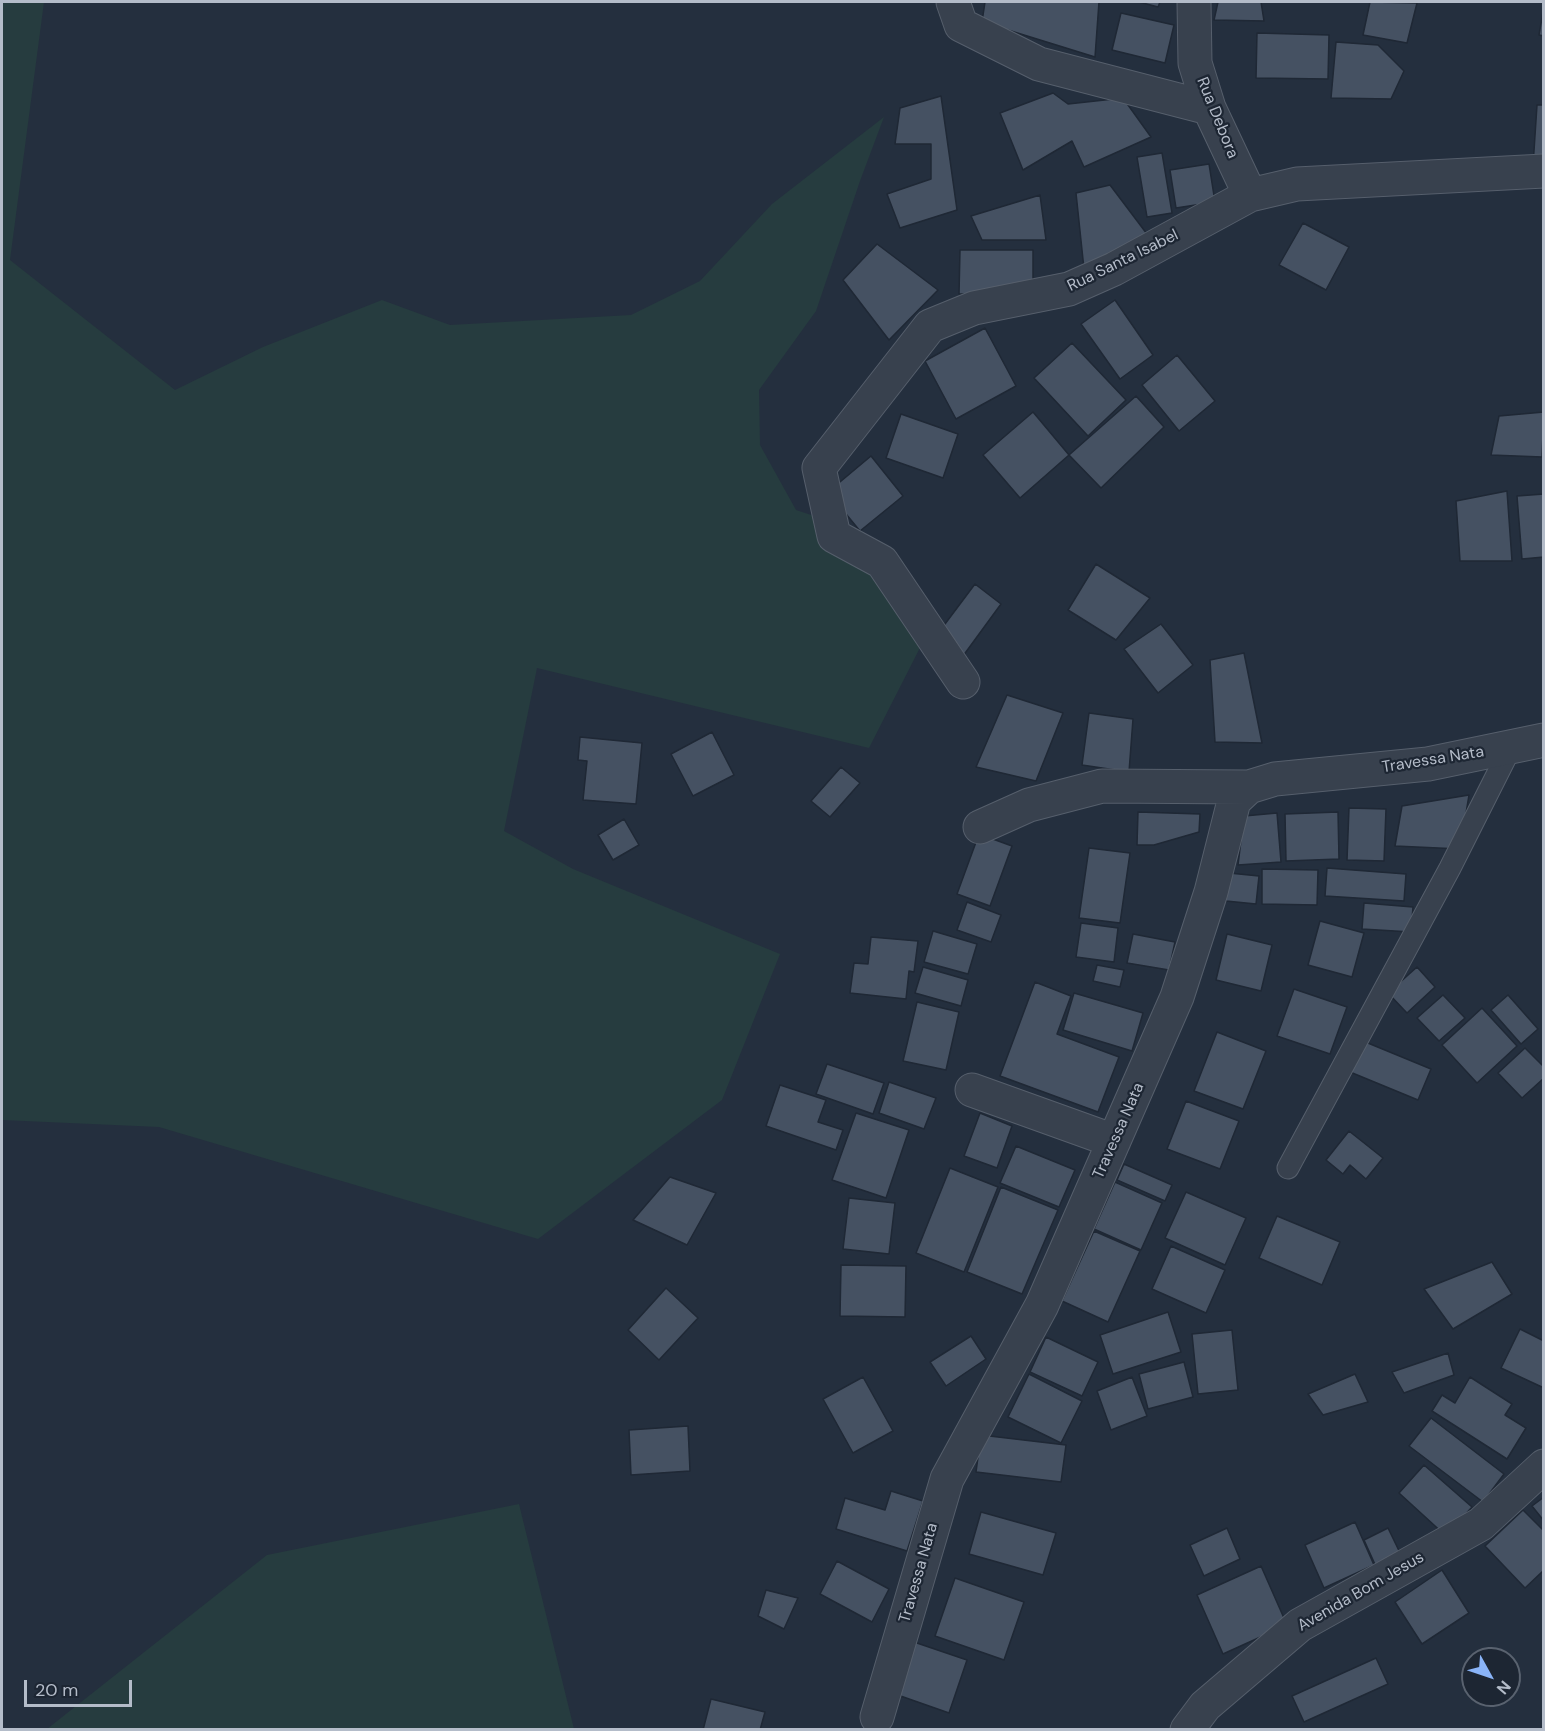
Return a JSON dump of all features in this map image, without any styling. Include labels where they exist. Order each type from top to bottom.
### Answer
[{"type":"street","points":[[953,2],[961,24],[1039,64],[1209,108]]},
{"type":"street","name":"Rua Debora","points":[[1194,2],[1195,63],[1209,108],[1250,195]]},
{"type":"street","name":"Rua Santa Isabel","points":[[963,682],[882,562],[834,536],[819,468],[930,326],[974,308],[1070,289],[1114,269],[1250,195],[1297,184],[1544,171]]},
{"type":"street","name":"Travessa Nata","points":[[877,1717],[947,1479],[1042,1305],[1177,997],[1211,892],[1234,801],[1249,787],[1275,779],[1428,764],[1544,740]]},
{"type":"street","points":[[980,827],[1029,805],[1102,786],[1249,787]]},
{"type":"street","points":[[972,1090],[1114,1142]]},
{"type":"street","name":"Avenida Bom Jesus","points":[[1187,1730],[1205,1706],[1300,1625],[1481,1524],[1544,1466]]},
{"type":"lane","name":"Travessa Nata","points":[[1288,1168],[1450,868],[1511,747]]},
{"type":"green space","points":[[2,2],[44,2],[10,260],[175,390],[263,347],[382,300],[450,325],[631,315],[700,281],[772,204],[884,117],[816,311],[759,390],[760,445],[796,510],[860,531],[893,554],[928,632],[869,748],[537,668],[504,831],[573,869],[780,954],[722,1100],[538,1239],[159,1127],[2,1120]]},
{"type":"green space","points":[[519,1504],[574,1729],[47,1729],[267,1555]]},
{"type":"building","points":[[985,2],[1099,2],[1095,57],[982,22]]},
{"type":"building","points":[[1139,2],[1160,2],[1158,7]]},
{"type":"building","points":[[1218,2],[1261,2],[1264,21],[1214,20]]},
{"type":"building","points":[[1370,2],[1417,3],[1407,43],[1363,35]]},
{"type":"building","points":[[1544,12],[1544,36],[1539,35]]},
{"type":"building","points":[[1121,13],[1174,25],[1165,63],[1112,50]]},
{"type":"building","points":[[1257,33],[1329,35],[1328,79],[1256,78]]},
{"type":"building","points":[[1336,42],[1378,45],[1404,71],[1391,99],[1331,98]]},
{"type":"building","points":[[1053,93],[1068,104],[1123,98],[1151,137],[1084,167],[1072,141],[1023,170],[1000,113]]},
{"type":"building","points":[[941,96],[957,210],[900,228],[887,194],[931,179],[931,144],[895,144],[900,108]]},
{"type":"building","points":[[1537,105],[1544,105],[1544,165],[1533,166]]},
{"type":"building","points":[[1162,153],[1172,213],[1147,217],[1137,157]]},
{"type":"building","points":[[1209,164],[1215,202],[1176,208],[1170,170]]},
{"type":"building","points":[[1110,185],[1150,238],[1084,269],[1076,193]]},
{"type":"building","points":[[1040,195],[1046,240],[982,240],[971,216]]},
{"type":"building","points":[[1303,223],[1349,247],[1326,290],[1279,265]]},
{"type":"building","points":[[877,244],[938,290],[889,340],[843,280]]},
{"type":"building","points":[[960,250],[1033,250],[1033,294],[959,294]]},
{"type":"building","points":[[1115,300],[1153,355],[1120,379],[1081,324]]},
{"type":"building","points":[[985,328],[1016,386],[956,419],[925,361]]},
{"type":"building","points":[[1072,343],[1126,400],[1088,436],[1034,378]]},
{"type":"building","points":[[1177,355],[1215,401],[1179,431],[1142,385]]},
{"type":"building","points":[[1136,396],[1164,427],[1101,488],[1069,455]]},
{"type":"building","points":[[1033,412],[1069,455],[1020,498],[983,455]]},
{"type":"building","points":[[1544,412],[1542,457],[1491,455],[1499,416]]},
{"type":"building","points":[[901,414],[958,434],[943,478],[886,458]]},
{"type":"building","points":[[871,456],[903,496],[860,531],[828,492]]},
{"type":"building","points":[[1507,491],[1512,561],[1460,561],[1456,501]]},
{"type":"building","points":[[1544,494],[1544,557],[1522,559],[1517,496]]},
{"type":"building","points":[[1096,564],[1150,598],[1116,640],[1068,610]]},
{"type":"building","points":[[975,584],[1001,604],[963,656],[936,636]]},
{"type":"building","points":[[1161,624],[1193,665],[1158,693],[1124,649]]},
{"type":"building","points":[[1244,653],[1262,743],[1215,742],[1210,660]]},
{"type":"building","points":[[1007,695],[1063,713],[1036,781],[976,767]]},
{"type":"building","points":[[1089,713],[1133,719],[1129,772],[1082,765]]},
{"type":"building","points":[[712,732],[734,775],[693,796],[671,754]]},
{"type":"building","points":[[580,737],[642,743],[636,804],[583,800],[587,761],[578,760]]},
{"type":"building","points":[[841,767],[860,783],[830,817],[811,801]]},
{"type":"building","points":[[1469,795],[1460,849],[1395,846],[1402,806]]},
{"type":"building","points":[[1349,808],[1386,809],[1384,861],[1347,860]]},
{"type":"building","points":[[1138,812],[1200,814],[1199,832],[1154,845],[1137,845]]},
{"type":"building","points":[[1338,812],[1339,859],[1286,861],[1285,814]]},
{"type":"building","points":[[1277,813],[1281,862],[1238,865],[1244,816]]},
{"type":"building","points":[[624,819],[639,845],[613,860],[598,835]]},
{"type":"building","points":[[979,834],[1012,846],[990,906],[957,894]]},
{"type":"building","points":[[1089,848],[1130,853],[1120,923],[1079,918]]},
{"type":"building","points":[[1327,868],[1406,874],[1404,901],[1325,896]]},
{"type":"building","points":[[1262,869],[1318,870],[1317,905],[1262,904]]},
{"type":"building","points":[[1229,873],[1259,876],[1256,904],[1226,901]]},
{"type":"building","points":[[967,902],[1001,915],[991,942],[957,930]]},
{"type":"building","points":[[1364,903],[1413,907],[1411,932],[1362,929]]},
{"type":"building","points":[[1320,921],[1364,933],[1352,977],[1308,965]]},
{"type":"building","points":[[1081,923],[1118,928],[1114,962],[1076,957]]},
{"type":"building","points":[[933,931],[977,944],[968,974],[924,962]]},
{"type":"building","points":[[1133,934],[1175,942],[1169,970],[1127,963]]},
{"type":"building","points":[[1227,934],[1272,945],[1261,991],[1216,980]]},
{"type":"building","points":[[871,937],[918,941],[914,972],[909,971],[906,999],[850,993],[854,963],[868,964]]},
{"type":"building","points":[[1097,965],[1124,970],[1120,987],[1093,981]]},
{"type":"building","points":[[923,967],[968,980],[961,1006],[915,993]]},
{"type":"building","points":[[1417,967],[1435,987],[1407,1013],[1388,993]]},
{"type":"building","points":[[1035,982],[1071,996],[1057,1034],[1119,1057],[1098,1112],[1000,1076]]},
{"type":"building","points":[[1294,989],[1347,1007],[1330,1054],[1277,1036]]},
{"type":"building","points":[[1074,993],[1143,1013],[1132,1051],[1063,1030]]},
{"type":"building","points":[[1443,995],[1465,1018],[1439,1041],[1417,1018]]},
{"type":"building","points":[[1508,995],[1538,1029],[1521,1044],[1491,1010]]},
{"type":"building","points":[[917,1002],[959,1012],[946,1070],[903,1061]]},
{"type":"building","points":[[1482,1008],[1517,1046],[1477,1083],[1442,1045]]},
{"type":"building","points":[[1217,1032],[1266,1051],[1243,1109],[1194,1091]]},
{"type":"building","points":[[1363,1041],[1431,1069],[1418,1100],[1350,1072]]},
{"type":"building","points":[[1525,1048],[1544,1067],[1544,1078],[1522,1098],[1498,1073]]},
{"type":"building","points":[[827,1064],[884,1083],[873,1114],[816,1094]]},
{"type":"building","points":[[889,1082],[936,1098],[924,1129],[879,1113]]},
{"type":"building","points":[[780,1085],[826,1100],[818,1122],[843,1130],[836,1150],[766,1126]]},
{"type":"building","points":[[1186,1101],[1239,1121],[1220,1169],[1167,1149]]},
{"type":"building","points":[[856,1113],[909,1130],[886,1198],[832,1180]]},
{"type":"building","points":[[980,1113],[1012,1126],[997,1168],[964,1156]]},
{"type":"building","points":[[1349,1131],[1383,1158],[1366,1179],[1350,1165],[1343,1174],[1326,1160]]},
{"type":"building","points":[[1016,1146],[1075,1170],[1059,1207],[1000,1183]]},
{"type":"building","points":[[1124,1164],[1172,1185],[1165,1201],[1117,1180]]},
{"type":"building","points":[[950,1168],[998,1187],[964,1272],[916,1253]]},
{"type":"building","points":[[670,1177],[716,1193],[687,1245],[633,1220]]},
{"type":"building","points":[[1115,1182],[1162,1203],[1141,1250],[1094,1229]]},
{"type":"building","points":[[1001,1187],[1058,1210],[1022,1294],[967,1272]]},
{"type":"building","points":[[1186,1192],[1246,1218],[1225,1265],[1165,1238]]},
{"type":"building","points":[[849,1198],[895,1203],[889,1254],[843,1249]]},
{"type":"building","points":[[1277,1216],[1340,1242],[1322,1285],[1259,1258]]},
{"type":"building","points":[[1094,1231],[1140,1251],[1108,1322],[1062,1301]]},
{"type":"building","points":[[1171,1246],[1225,1270],[1206,1313],[1152,1289]]},
{"type":"building","points":[[1492,1262],[1512,1294],[1453,1329],[1424,1289]]},
{"type":"building","points":[[841,1265],[906,1266],[905,1317],[840,1316]]},
{"type":"building","points":[[666,1288],[698,1318],[659,1360],[628,1330]]},
{"type":"building","points":[[1168,1312],[1181,1352],[1113,1374],[1100,1335]]},
{"type":"building","points":[[1520,1329],[1544,1341],[1544,1388],[1501,1368]]},
{"type":"building","points":[[1232,1330],[1238,1390],[1198,1394],[1192,1334]]},
{"type":"building","points":[[971,1336],[986,1359],[946,1386],[930,1362]]},
{"type":"building","points":[[1046,1337],[1098,1362],[1082,1396],[1030,1372]]},
{"type":"building","points":[[1448,1353],[1454,1375],[1404,1393],[1392,1372]]},
{"type":"building","points":[[1184,1362],[1193,1397],[1148,1409],[1139,1374]]},
{"type":"building","points":[[1029,1374],[1082,1401],[1061,1443],[1008,1417]]},
{"type":"building","points":[[1355,1374],[1368,1402],[1323,1415],[1308,1394]]},
{"type":"building","points":[[863,1377],[893,1431],[853,1453],[823,1399]]},
{"type":"building","points":[[1132,1377],[1147,1416],[1111,1430],[1097,1391]]},
{"type":"building","points":[[1470,1377],[1512,1404],[1505,1415],[1526,1428],[1507,1459],[1432,1411],[1442,1395],[1455,1403]]},
{"type":"building","points":[[1431,1418],[1504,1474],[1483,1502],[1409,1446]]},
{"type":"building","points":[[688,1426],[690,1471],[631,1475],[629,1430]]},
{"type":"building","points":[[981,1435],[1066,1445],[1061,1482],[976,1472]]},
{"type":"building","points":[[1424,1465],[1472,1507],[1446,1536],[1399,1493]]},
{"type":"building","points":[[891,1491],[923,1501],[907,1551],[836,1529],[845,1498],[885,1510]]},
{"type":"building","points":[[1544,1497],[1544,1521],[1532,1506]]},
{"type":"building","points":[[1523,1510],[1544,1531],[1544,1570],[1525,1588],[1485,1546]]},
{"type":"building","points":[[981,1512],[1056,1533],[1043,1575],[969,1554]]},
{"type":"building","points":[[1355,1522],[1374,1565],[1324,1588],[1305,1545]]},
{"type":"building","points":[[1227,1528],[1240,1559],[1204,1576],[1190,1545]]},
{"type":"building","points":[[1388,1528],[1403,1559],[1378,1571],[1364,1540]]},
{"type":"building","points":[[837,1561],[889,1589],[872,1622],[820,1594]]},
{"type":"building","points":[[1261,1566],[1287,1625],[1223,1654],[1197,1595]]},
{"type":"building","points":[[1442,1570],[1469,1613],[1422,1644],[1395,1602]]},
{"type":"building","points":[[955,1578],[1024,1602],[1004,1660],[935,1636]]},
{"type":"building","points":[[766,1590],[798,1598],[784,1629],[758,1616]]},
{"type":"building","points":[[911,1641],[967,1660],[949,1713],[892,1693]]},
{"type":"building","points":[[1376,1658],[1388,1684],[1304,1722],[1292,1696]]},
{"type":"building","points":[[711,1699],[765,1712],[760,1730],[703,1730]]}]
